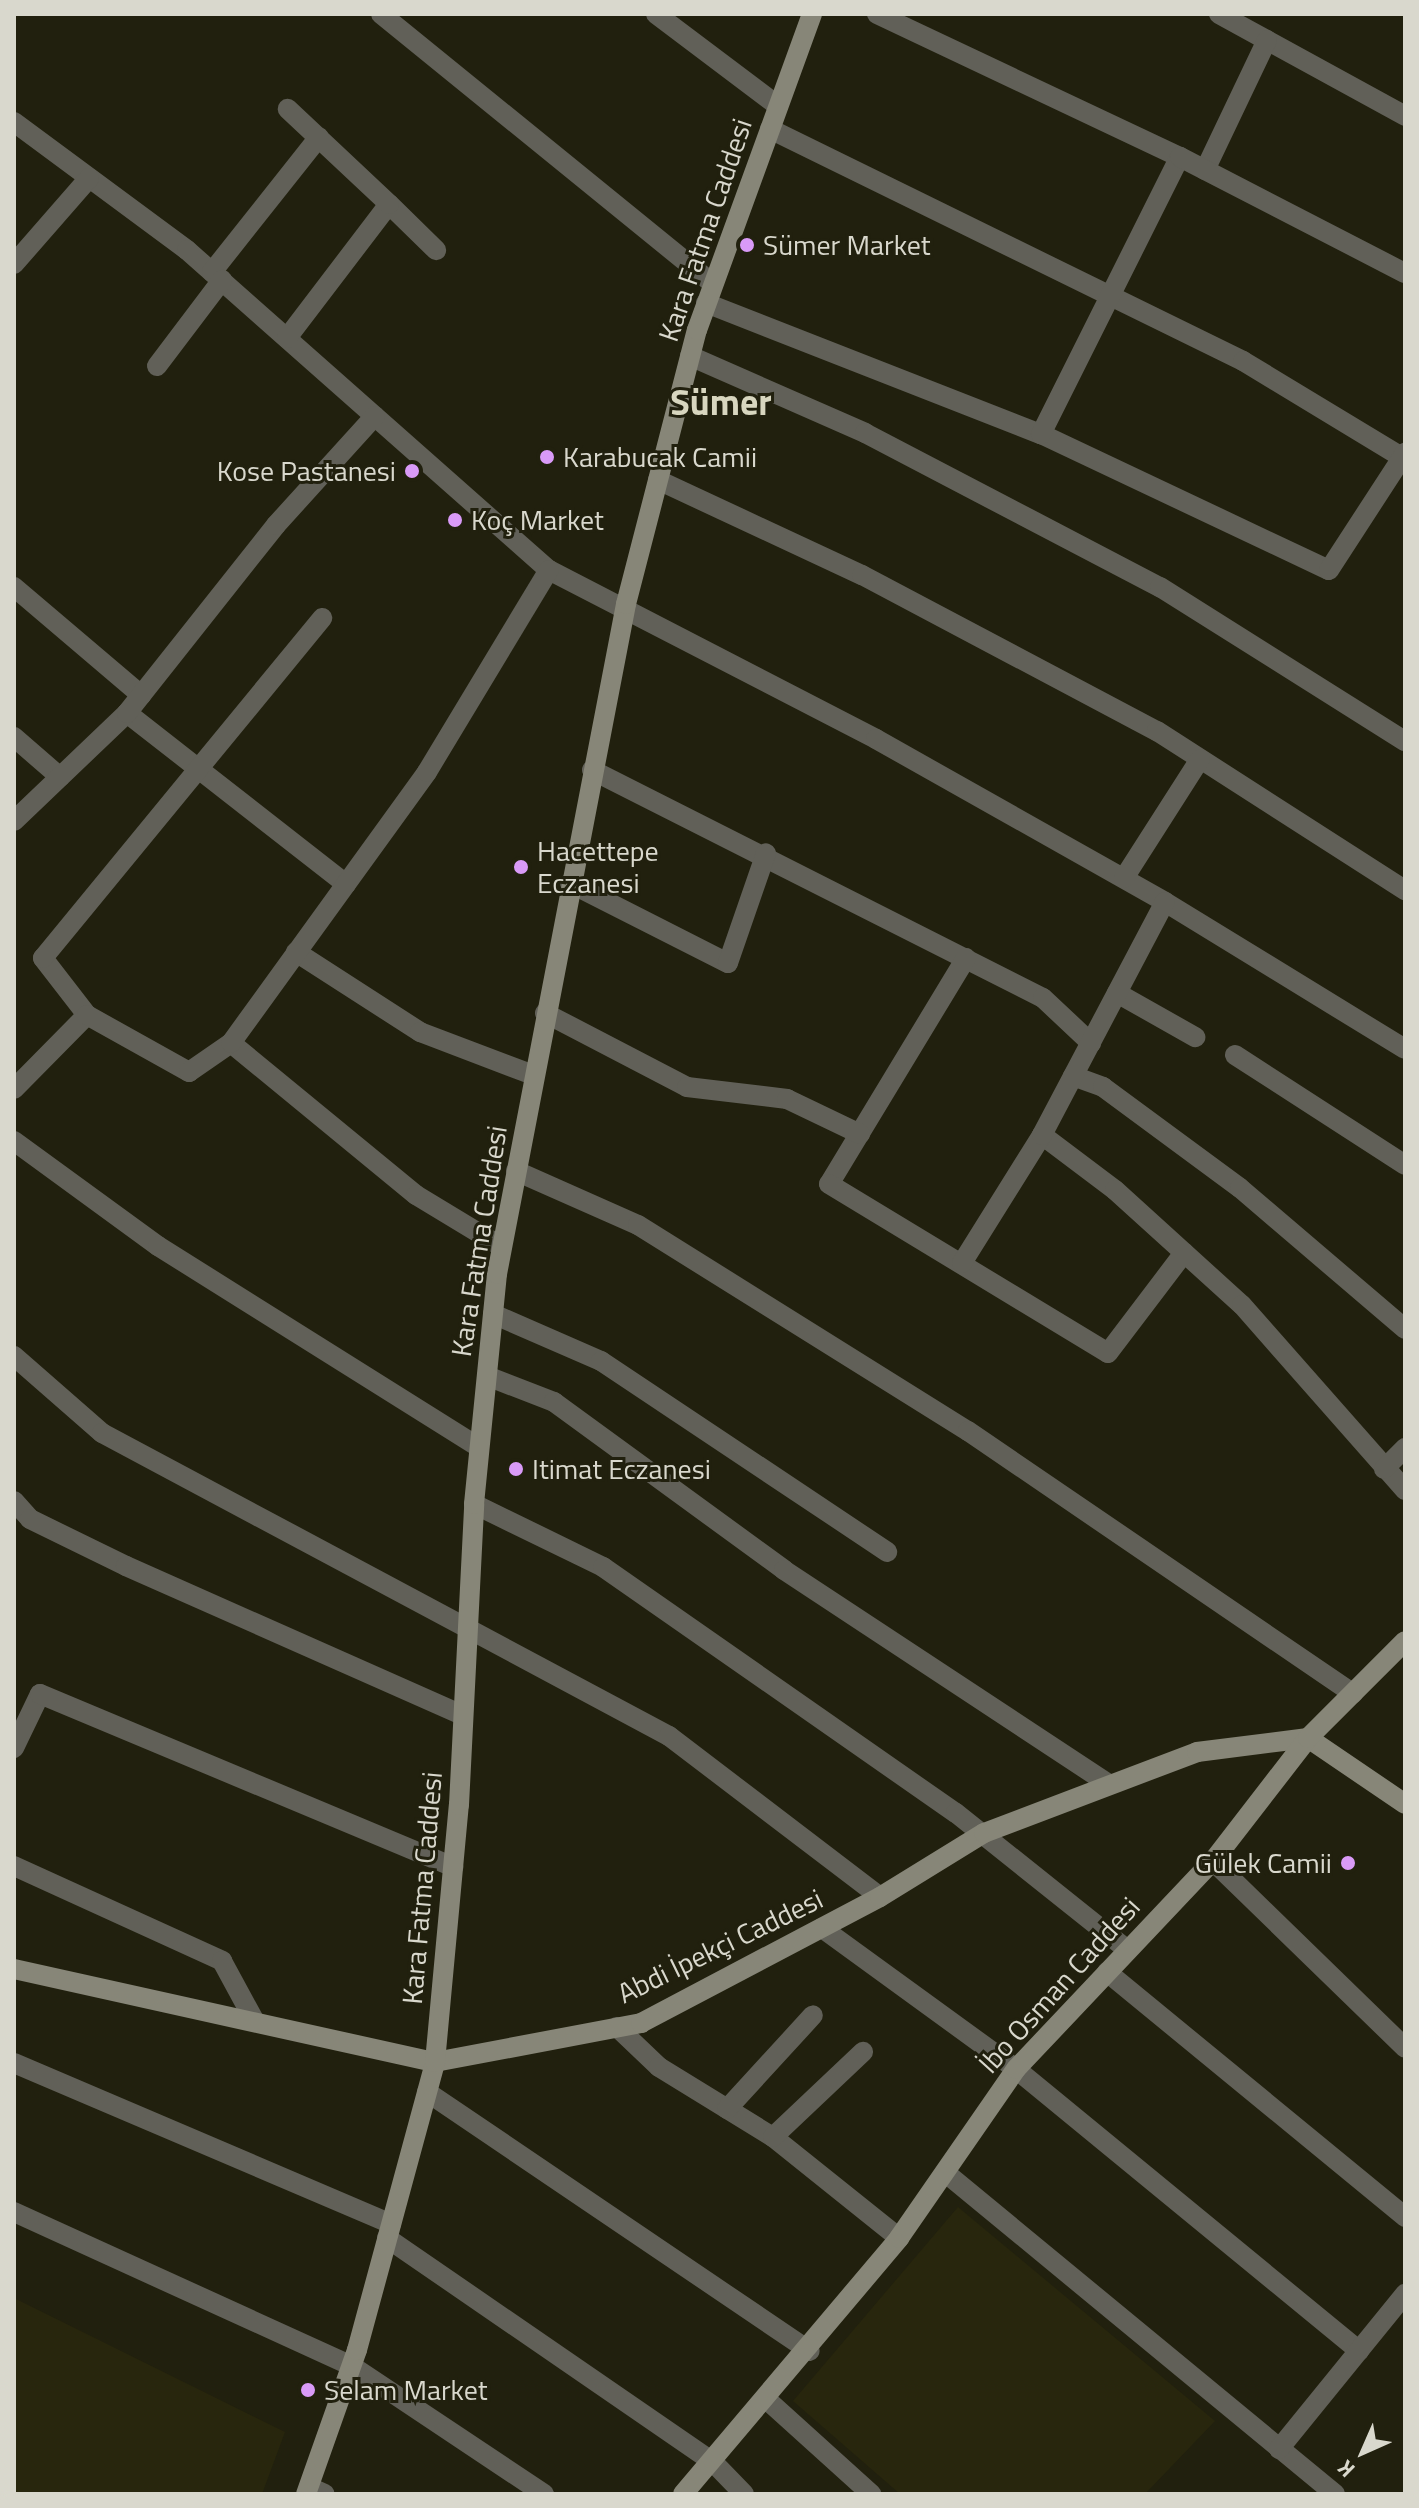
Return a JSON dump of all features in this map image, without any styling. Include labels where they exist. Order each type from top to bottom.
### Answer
[{"type":"main road","name":"Kara Fatma Caddesi","points":[[313,2492],[352,2366],[435,2062],[453,1867],[474,1504],[493,1314],[533,1075],[592,770],[626,604],[690,356],[811,14]]},
{"type":"main road","name":"İbo Osman Caddesi","points":[[683,2494],[809,2351],[899,2238],[947,2174],[1016,2069],[1107,1972],[1125,1948],[1213,1861],[1308,1738],[1405,1641]]},
{"type":"main road","name":"Abdi İpekçi Caddesi","points":[[14,1969],[435,2062],[641,2023],[880,1897],[984,1833],[1197,1752],[1308,1738]]},
{"type":"main road","points":[[1308,1738],[1405,1804]]},
{"type":"street","points":[[381,14],[710,294],[1041,434],[1329,570],[1404,456],[1243,361],[770,129]]},
{"type":"street","points":[[656,14],[778,106]]},
{"type":"street","points":[[877,14],[1180,157],[1405,273]]},
{"type":"street","points":[[1219,14],[1405,116]]},
{"type":"street","points":[[1205,170],[1267,40]]},
{"type":"street","points":[[288,109],[436,250]]},
{"type":"street","points":[[14,122],[217,276],[549,570],[626,604],[1124,878],[1405,1049]]},
{"type":"street","points":[[157,366],[217,276],[319,137]]},
{"type":"street","points":[[1041,434],[1114,298],[1180,157]]},
{"type":"street","points":[[14,264],[89,178]]},
{"type":"street","points":[[287,338],[389,204]]},
{"type":"street","points":[[690,356],[865,433],[1160,587],[1405,741]]},
{"type":"street","points":[[14,821],[127,713],[276,525],[375,416]]},
{"type":"street","points":[[658,480],[862,575],[1200,759],[1405,890]]},
{"type":"street","points":[[322,618],[43,958],[87,1015],[189,1072],[231,1043],[427,772],[549,570]]},
{"type":"street","points":[[14,587],[141,695]]},
{"type":"street","points":[[127,713],[346,884]]},
{"type":"street","points":[[14,737],[60,777]]},
{"type":"street","points":[[1124,878],[1200,759]]},
{"type":"street","points":[[592,770],[766,853],[1043,998],[1091,1043]]},
{"type":"street","points":[[570,883],[728,963],[766,853]]},
{"type":"street","points":[[962,1263],[1042,1135],[1165,902]]},
{"type":"street","points":[[296,952],[420,1032],[533,1075]]},
{"type":"street","points":[[966,958],[829,1184],[1108,1353],[1184,1253]]},
{"type":"street","points":[[1117,993],[1195,1037]]},
{"type":"street","points":[[545,1013],[687,1087],[787,1099],[860,1134]]},
{"type":"street","points":[[14,1089],[87,1015]]},
{"type":"street","points":[[231,1043],[416,1195],[502,1247]]},
{"type":"street","points":[[1235,1055],[1405,1165]]},
{"type":"street","points":[[1073,1076],[1103,1087],[1240,1188],[1405,1329]]},
{"type":"street","points":[[1042,1135],[1242,1305],[1405,1490]]},
{"type":"street","points":[[14,1141],[158,1246],[479,1447]]},
{"type":"street","points":[[516,1171],[638,1225],[968,1431],[1353,1694]]},
{"type":"street","points":[[493,1314],[601,1361],[887,1552]]},
{"type":"street","points":[[14,1356],[102,1433],[468,1625],[669,1736],[880,1897]]},
{"type":"street","points":[[487,1376],[554,1402],[784,1570],[1109,1784]]},
{"type":"street","points":[[1384,1469],[1405,1448]]},
{"type":"street","points":[[14,1501],[30,1519],[126,1566],[463,1715]]},
{"type":"street","points":[[474,1504],[603,1567],[984,1833],[1125,1948]]},
{"type":"street","points":[[14,1748],[20,1721],[40,1694],[453,1867]]},
{"type":"street","points":[[1213,1861],[1405,2048]]},
{"type":"street","points":[[14,1866],[222,1961],[254,2020]]},
{"type":"street","points":[[822,1928],[1016,2069],[1359,2351]]},
{"type":"street","points":[[1107,1972],[1405,2217]]},
{"type":"street","points":[[727,2109],[813,2015]]},
{"type":"street","points":[[617,2027],[659,2067],[773,2137],[899,2238]]},
{"type":"street","points":[[773,2137],[863,2052]]},
{"type":"street","points":[[14,2063],[389,2231],[712,2461],[744,2494]]},
{"type":"street","points":[[427,2092],[809,2351]]},
{"type":"street","points":[[947,2174],[1279,2449],[1324,2491]]},
{"type":"street","points":[[14,2212],[352,2366],[544,2494]]},
{"type":"street","points":[[1279,2449],[1405,2294]]},
{"type":"street","points":[[766,2399],[871,2494]]},
{"type":"shaded area","points":[[958,2207],[1215,2421],[1145,2494],[900,2494],[793,2401]]},
{"type":"shaded area","points":[[14,2298],[285,2432],[262,2494],[14,2494]]},
{"type":"place","name":"Sümer Market","points":[[747,245]]},
{"type":"place","name":"Karabucak Camii","points":[[547,457]]},
{"type":"place","name":"Kose Pastanesi","points":[[412,471]]},
{"type":"place","name":"Koç Market","points":[[455,520]]},
{"type":"place","name":"Hacettepe Eczanesi","points":[[521,867]]},
{"type":"place","name":"Itimat Eczanesi","points":[[516,1469]]},
{"type":"place","name":"Gülek Camii","points":[[1348,1863]]},
{"type":"place","name":"Selam Market","points":[[308,2390]]},
{"type":"district","name":"Sümer","points":[[721,402]]}]
